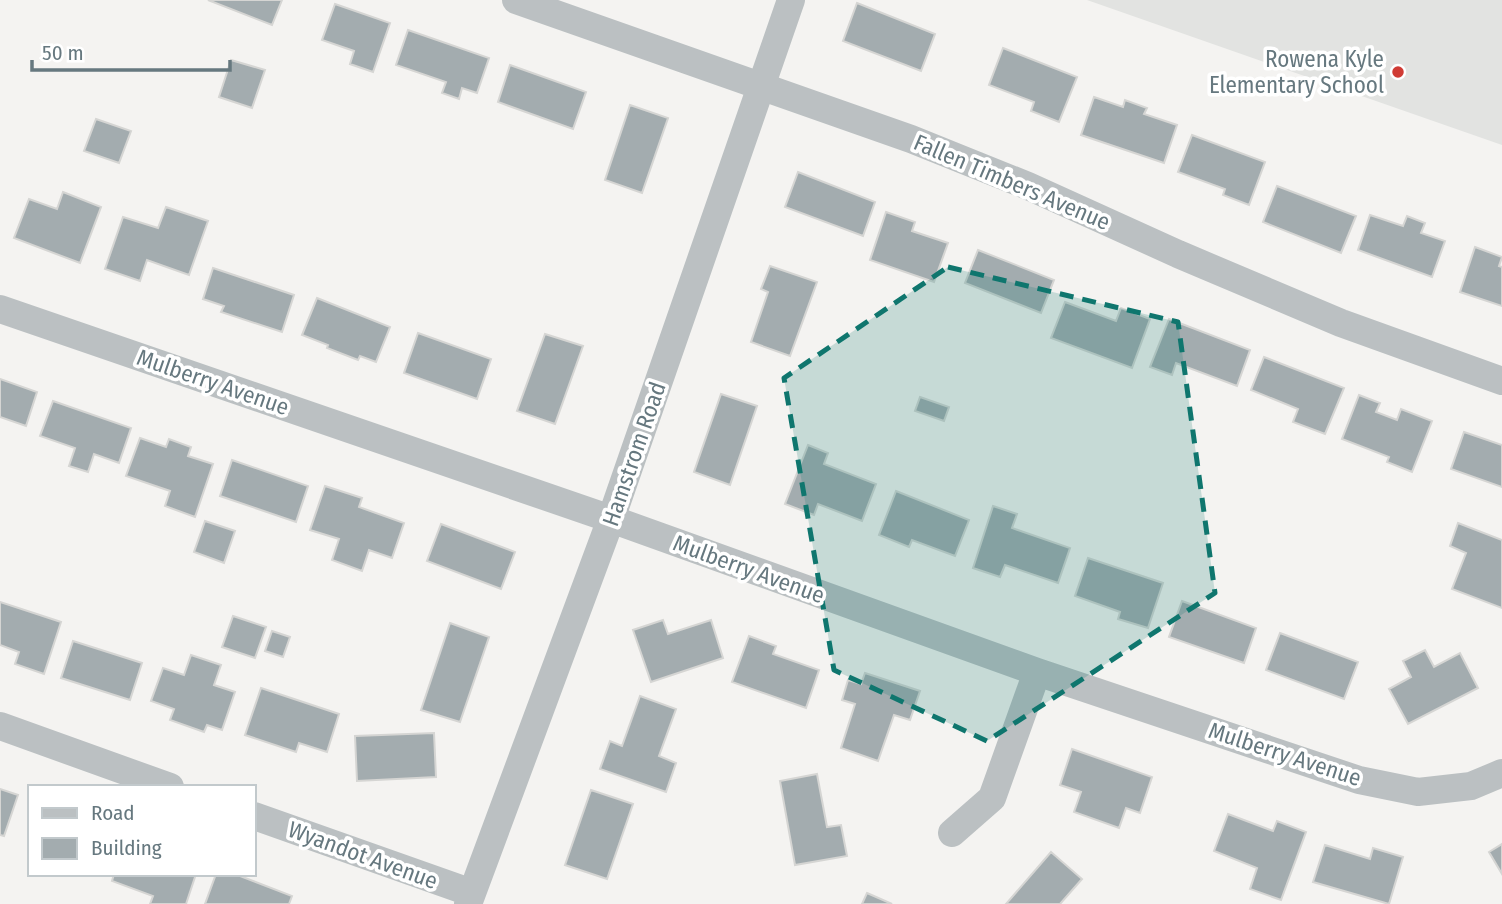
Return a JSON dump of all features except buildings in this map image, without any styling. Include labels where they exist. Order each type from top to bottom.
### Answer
[{"type":"street","name":"Fallen Timbers Avenue","points":[[516,0],[923,144],[1028,186],[1178,254],[1341,323],[1502,382]]},
{"type":"street","name":"Hamstrom Road","points":[[470,899],[611,519],[791,0]]},
{"type":"street","name":"Mulberry Avenue","points":[[0,309],[611,519],[1037,672],[1359,780],[1418,792],[1471,786],[1502,773]]},
{"type":"street","points":[[952,832],[992,798],[1037,672]]},
{"type":"street","points":[[0,726],[164,785]]},
{"type":"street","name":"Wyandot Avenue","points":[[256,817],[470,899]]},
{"type":"highlighted area","points":[[948,267],[1178,322],[1215,593],[987,741],[834,670],[784,378]]},
{"type":"shaded area","name":"Rowena Kyle Elementary School","points":[[1087,0],[1502,0],[1502,145]]},
{"type":"place","name":"Rowena Kyle Elementary School","points":[[1398,72]]}]
